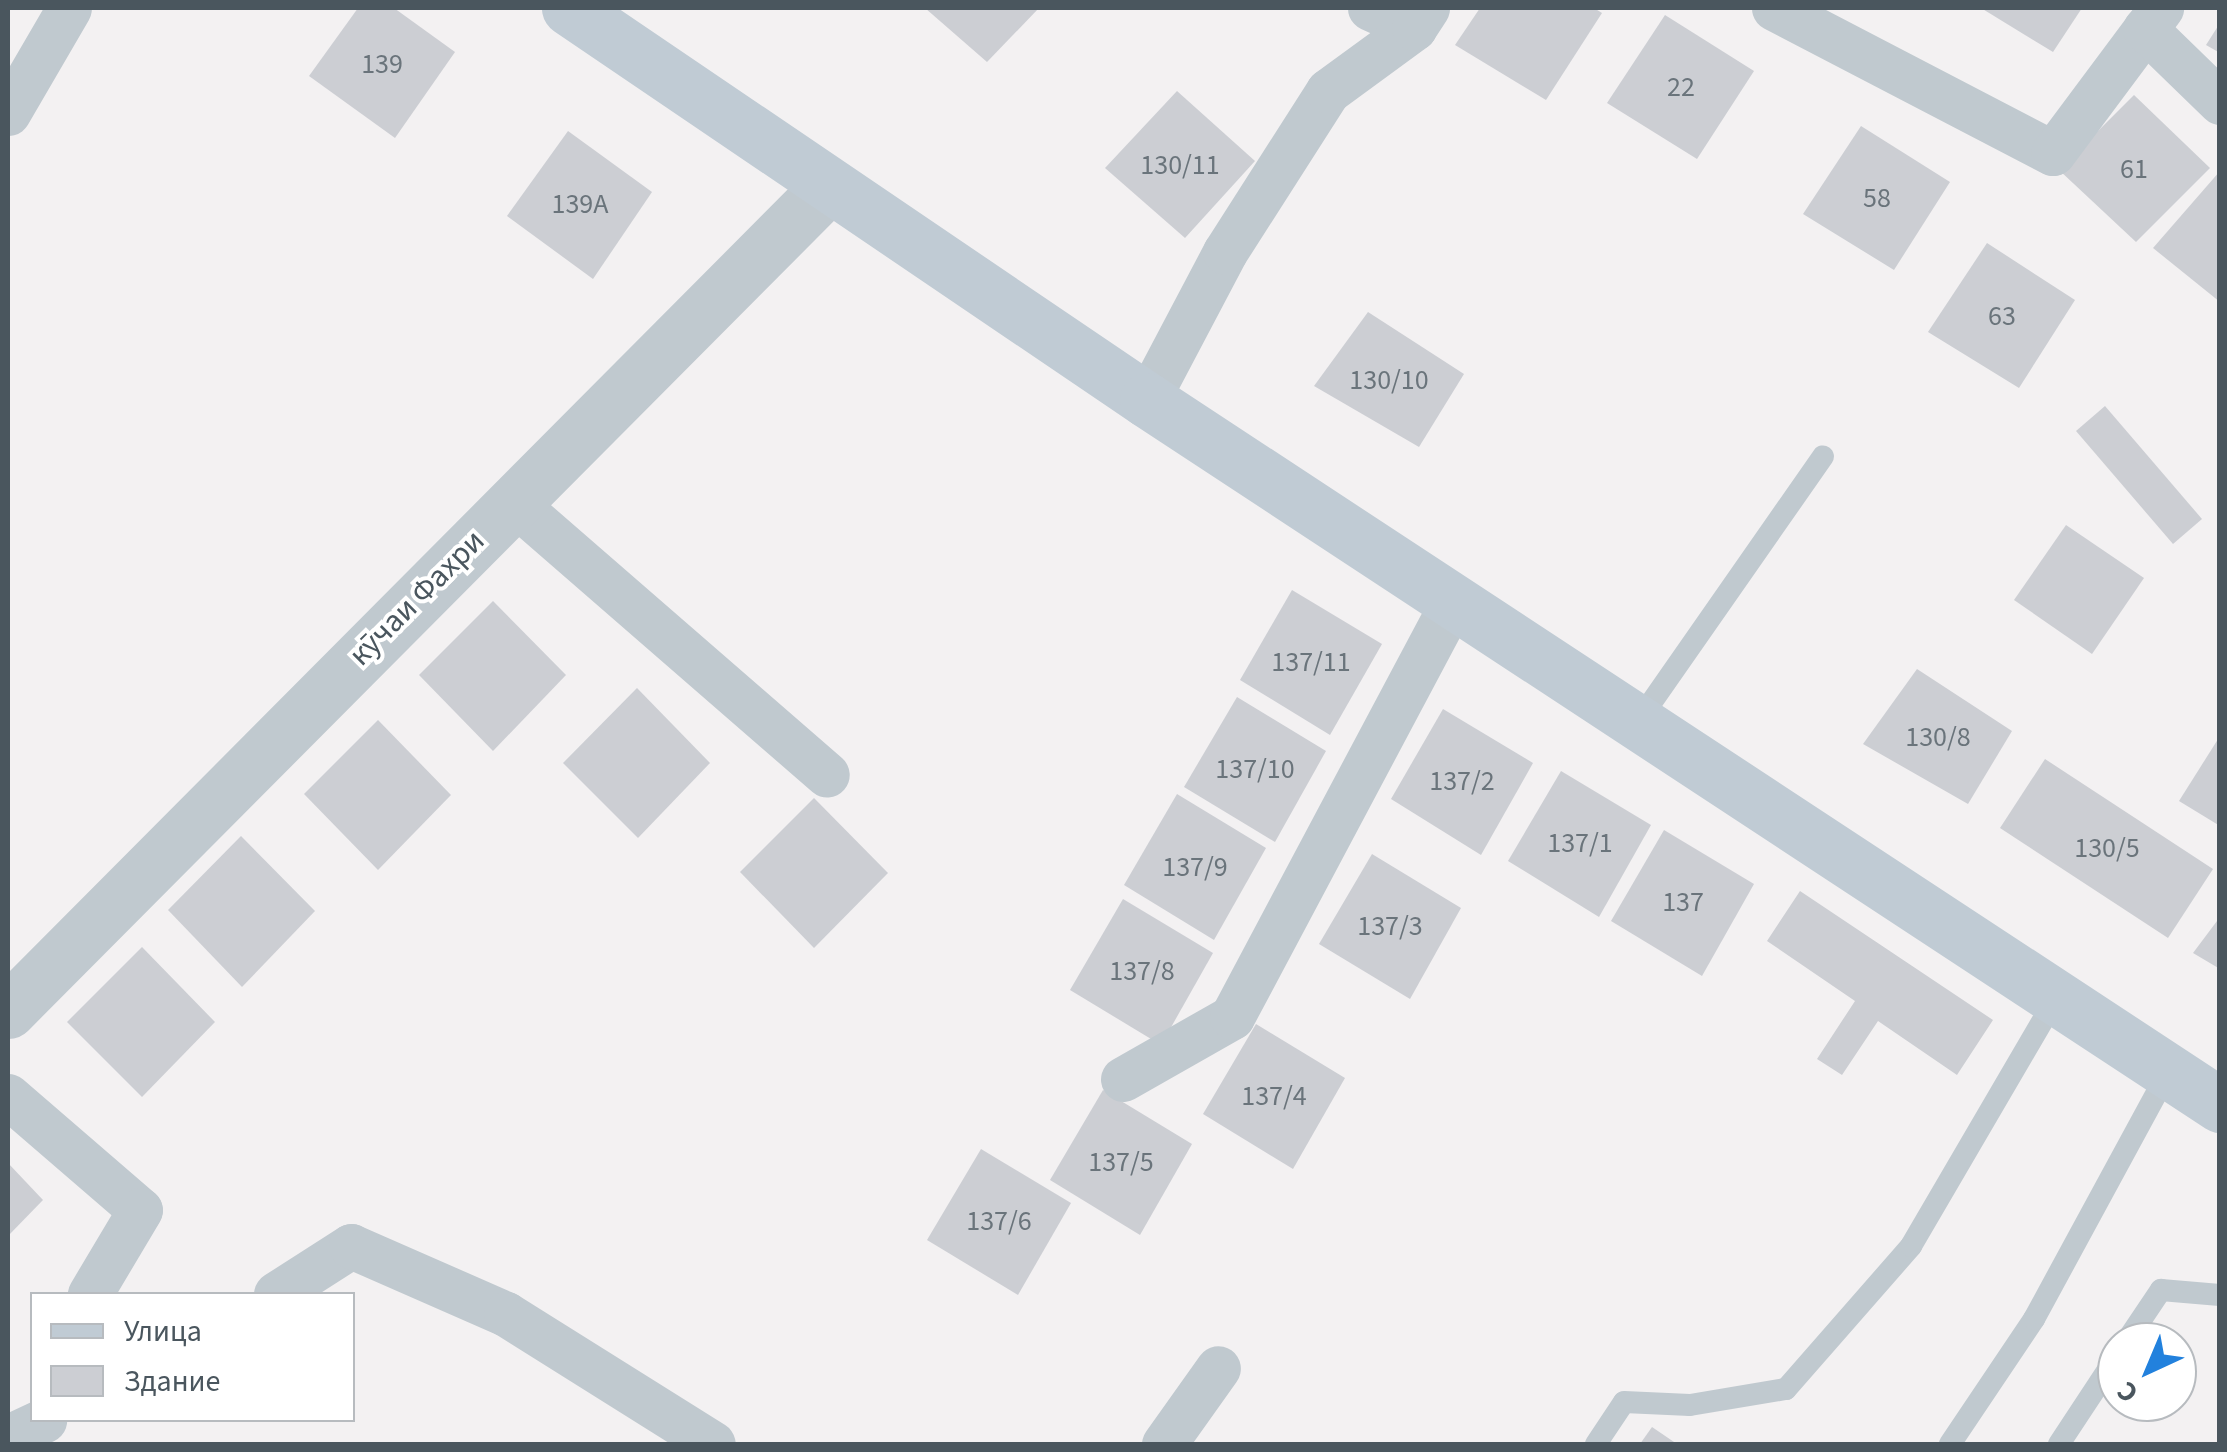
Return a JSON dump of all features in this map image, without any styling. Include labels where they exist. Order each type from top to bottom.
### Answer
[{"type":"main road","points":[[569,8],[1146,400],[2220,1105]]},
{"type":"street","points":[[8,114],[69,8]]},
{"type":"street","points":[[1370,8],[1421,18]]},
{"type":"street","points":[[1774,8],[2053,153],[2153,18],[2220,102]]},
{"type":"street","points":[[1146,400],[1225,252],[1328,91],[1421,18]]},
{"type":"street","name":"кӯчаи Фахри","points":[[8,1012],[829,186]]},
{"type":"street","points":[[512,501],[827,775]]},
{"type":"street","points":[[1123,1079],[1232,1017],[1454,600]]},
{"type":"street","points":[[8,1096],[140,1210],[91,1292]]},
{"type":"street","points":[[279,1292],[351,1246],[506,1314],[713,1444]]},
{"type":"street","points":[[1164,1444],[1218,1368]]},
{"type":"street","points":[[8,1437],[40,1422]]},
{"type":"lane","points":[[1636,723],[1823,456]]},
{"type":"lane","points":[[1596,1444],[1624,1402],[1690,1405],[1786,1389],[1911,1246],[2056,998]]},
{"type":"lane","points":[[1950,1444],[2034,1319],[2168,1072]]},
{"type":"lane","points":[[2139,1322],[2161,1290],[2220,1295]]},
{"type":"lane","points":[[2059,1444],[2097,1386]]},
{"type":"building","points":[[358,8],[394,8],[455,52],[395,138],[309,76]]},
{"type":"building","points":[[925,8],[1039,8],[987,62]]},
{"type":"building","points":[[1480,8],[1594,8],[1602,13],[1546,100],[1455,45]]},
{"type":"building","points":[[1981,8],[2082,8],[2053,52]]},
{"type":"building","points":[[1665,15],[1754,71],[1697,159],[1607,103]]},
{"type":"building","points":[[2220,23],[2220,53],[2206,45]]},
{"type":"building","points":[[1177,91],[1255,161],[1185,238],[1105,168]]},
{"type":"building","points":[[2134,95],[2210,168],[2136,242],[2059,170]]},
{"type":"building","points":[[1861,126],[1950,182],[1894,270],[1803,214]]},
{"type":"building","points":[[568,131],[652,192],[593,279],[507,216]]},
{"type":"building","points":[[2220,171],[2220,302],[2153,248]]},
{"type":"building","points":[[1987,243],[2075,300],[2019,388],[1928,332]]},
{"type":"building","points":[[1368,312],[1464,374],[1419,447],[1314,386]]},
{"type":"building","points":[[2105,406],[2202,519],[2173,544],[2076,431]]},
{"type":"building","points":[[2066,525],[2144,578],[2092,654],[2014,600]]},
{"type":"building","points":[[1292,590],[1382,644],[1330,735],[1240,680]]},
{"type":"building","points":[[493,601],[566,675],[493,751],[419,675]]},
{"type":"building","points":[[1917,669],[2012,731],[1968,804],[1863,744]]},
{"type":"building","points":[[637,688],[710,763],[638,838],[563,763]]},
{"type":"building","points":[[1237,697],[1326,751],[1275,842],[1184,787]]},
{"type":"building","points":[[1443,709],[1533,763],[1481,855],[1391,799]]},
{"type":"building","points":[[378,720],[451,795],[378,870],[304,794]]},
{"type":"building","points":[[2220,736],[2220,826],[2179,801]]},
{"type":"building","points":[[2045,759],[2213,869],[2168,938],[2000,828]]},
{"type":"building","points":[[1561,771],[1651,825],[1599,917],[1508,861]]},
{"type":"building","points":[[1177,794],[1266,848],[1214,940],[1124,885]]},
{"type":"building","points":[[814,798],[888,873],[814,948],[740,872]]},
{"type":"building","points":[[1664,830],[1754,884],[1702,976],[1611,921]]},
{"type":"building","points":[[241,836],[315,911],[242,987],[168,910]]},
{"type":"building","points":[[1372,854],[1461,908],[1410,999],[1319,944]]},
{"type":"building","points":[[1800,891],[1993,1020],[1957,1075],[1878,1021],[1842,1075],[1817,1059],[1855,1001],[1767,941]]},
{"type":"building","points":[[1123,899],[1213,953],[1161,1045],[1070,990]]},
{"type":"building","points":[[2220,917],[2220,969],[2193,953]]},
{"type":"building","points":[[142,947],[215,1022],[142,1097],[67,1022]]},
{"type":"building","points":[[1256,1024],[1345,1078],[1293,1169],[1203,1114]]},
{"type":"building","points":[[1103,1090],[1192,1144],[1140,1235],[1050,1180]]},
{"type":"building","points":[[981,1149],[1071,1203],[1018,1295],[927,1240]]},
{"type":"building","points":[[8,1163],[43,1200],[8,1236]]},
{"type":"building","points":[[1652,1427],[1677,1444],[1640,1444]]}]
